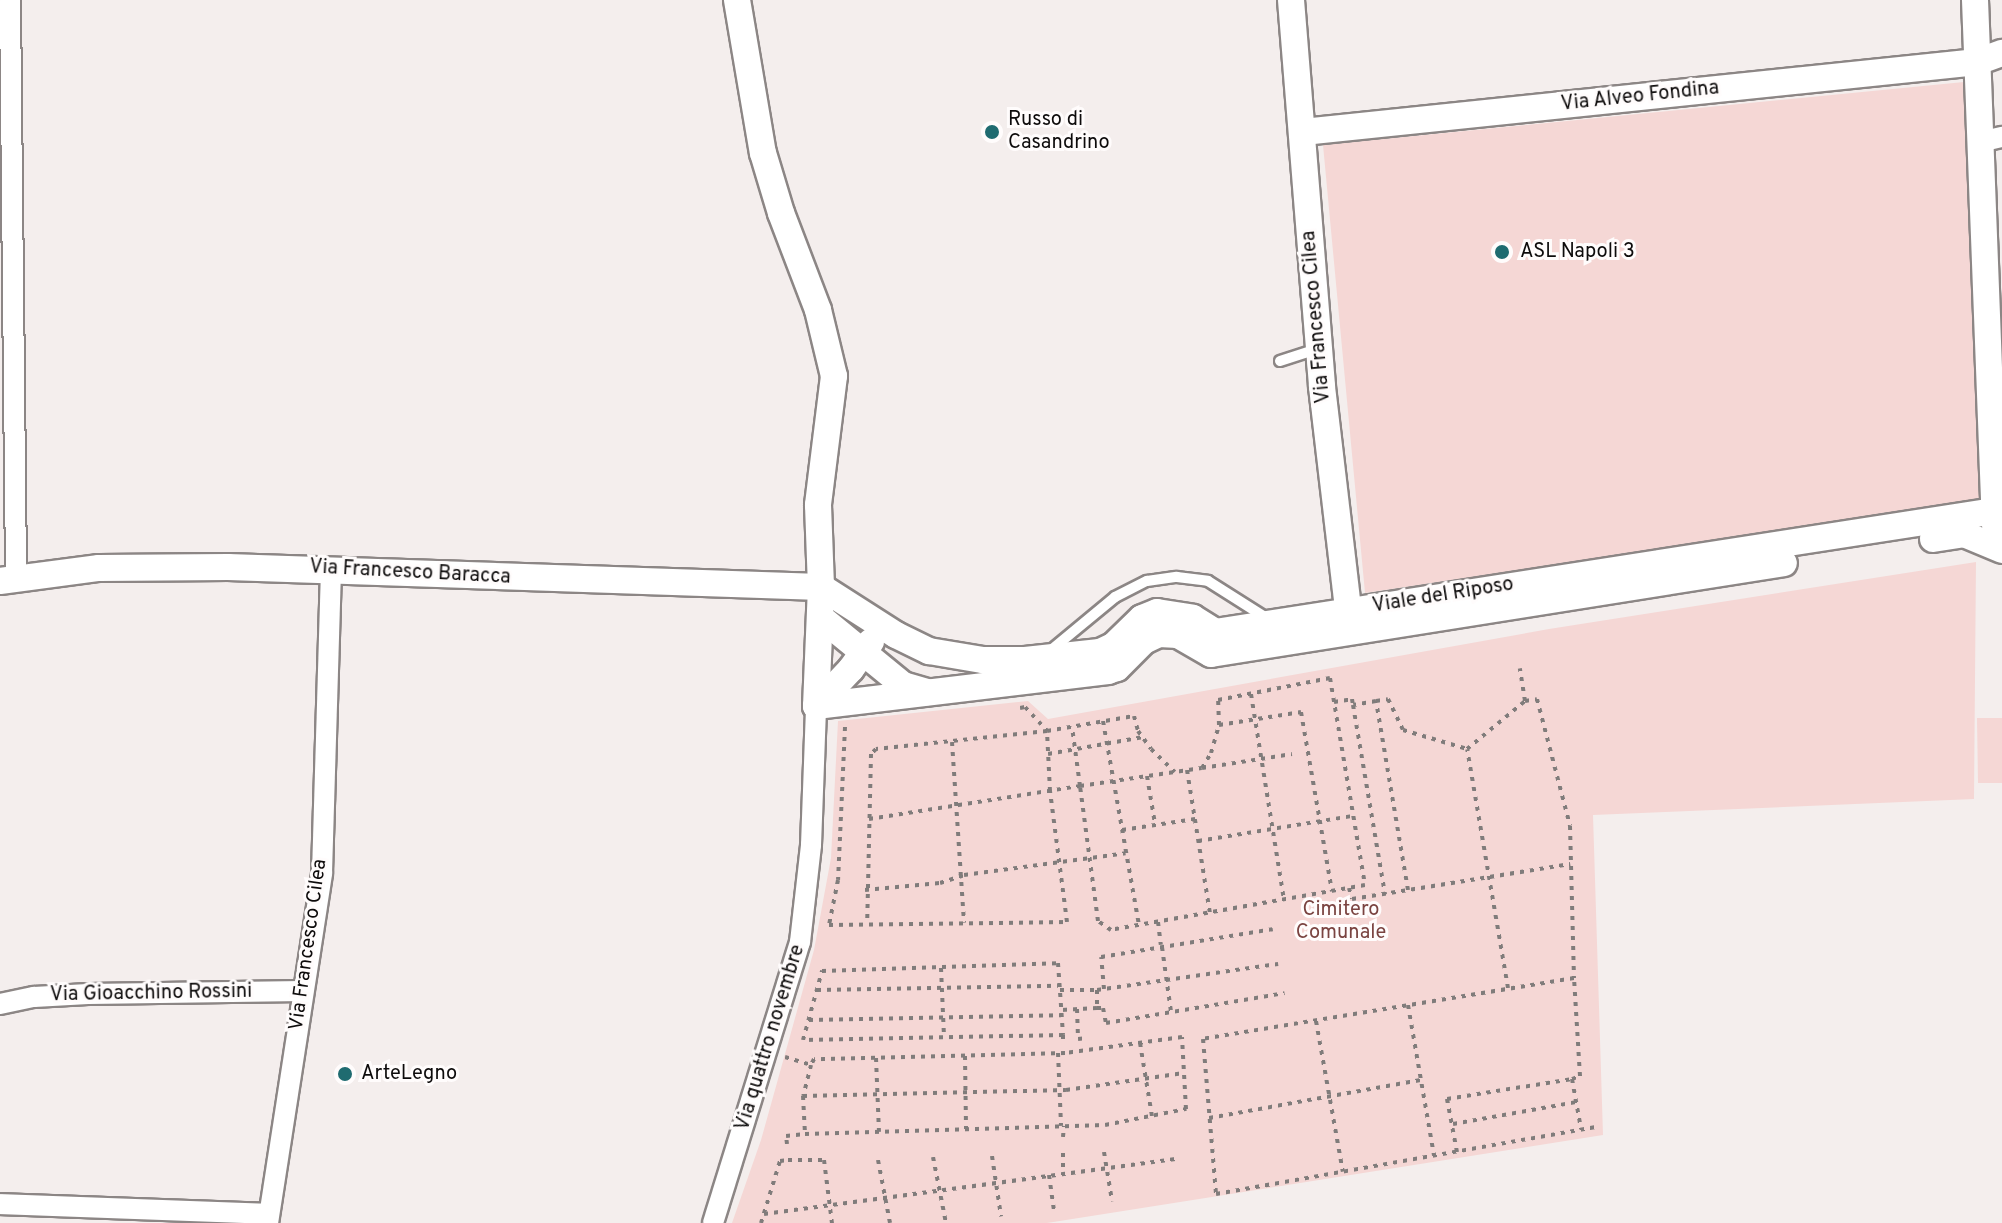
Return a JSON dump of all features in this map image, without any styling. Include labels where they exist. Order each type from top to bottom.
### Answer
[{"type":"street","points":[[8,578],[10,0]]},
{"type":"street","points":[[737,0],[763,153],[781,213],[818,310],[834,376],[818,505],[821,587],[816,706]]},
{"type":"street","name":"Via Francesco Cilea","points":[[1291,0],[1319,348],[1350,621]]},
{"type":"street","points":[[1975,0],[1990,58],[1994,511],[1999,548]]},
{"type":"street","name":"Via Alveo Fondina","points":[[1303,132],[1990,58]]},
{"type":"street","name":"Viale del Riposo","points":[[816,706],[938,694],[1108,671],[1117,668],[1144,641],[1159,634],[1178,635],[1211,654],[1350,621],[1994,511]]},
{"type":"street","name":"Viale del Riposo","points":[[821,587],[929,651],[983,660],[1100,652],[1113,646],[1142,618],[1157,612],[1193,618],[1215,632],[1273,622],[1350,621],[1964,534],[1999,548]]},
{"type":"street","name":"Via Francesco Baracca","points":[[8,578],[99,568],[331,569],[596,582],[821,587]]},
{"type":"street","name":"Via Francesco Cilea","points":[[268,1219],[322,873],[331,569]]},
{"type":"street","name":"Viale del Riposo","points":[[820,617],[903,685],[938,694]]},
{"type":"street","points":[[816,706],[863,653],[877,622]]},
{"type":"street","points":[[886,671],[880,658],[885,646],[894,641],[912,642]]},
{"type":"street","name":"Via quattro novembre","points":[[713,1223],[800,942],[811,845],[816,706]]},
{"type":"street","name":"Via Gioacchino Rossini","points":[[0,1004],[34,997],[88,994],[303,991]]},
{"type":"street","points":[[0,1204],[268,1219]]},
{"type":"lane","points":[[1280,361],[1319,348]]},
{"type":"lane","points":[[1041,658],[1115,597],[1147,581],[1177,577],[1208,581],[1273,622]]},
{"type":"path","points":[[1520,668],[1525,701]]},
{"type":"path","points":[[1072,727],[1098,921],[1111,930],[1365,885],[1330,678],[1218,700],[1219,725],[1211,753],[1202,768]]},
{"type":"path","points":[[1251,694],[1284,900]]},
{"type":"path","points":[[1334,702],[1352,699],[1385,894]]},
{"type":"path","points":[[1353,705],[1388,699],[1403,730],[1467,749]]},
{"type":"path","points":[[1457,1152],[1447,1099],[1580,1076],[1570,826],[1537,699],[1525,701],[1467,749]]},
{"type":"path","points":[[1376,701],[1408,890]]},
{"type":"path","points":[[860,724],[845,726],[838,880],[829,925],[1067,922],[1050,791],[1047,731],[1025,707],[1010,709]]},
{"type":"path","points":[[1219,725],[1301,712],[1332,891]]},
{"type":"path","points":[[867,924],[865,890],[871,754],[876,749],[1047,731],[1134,716],[1143,737],[1175,772]]},
{"type":"path","points":[[1103,721],[1139,925]]},
{"type":"path","points":[[1048,754],[1143,737]]},
{"type":"path","points":[[952,741],[964,923]]},
{"type":"path","points":[[1467,749],[1508,988]]},
{"type":"path","points":[[869,819],[1292,754]]},
{"type":"path","points":[[1187,770],[1210,913]]},
{"type":"path","points":[[1147,776],[1155,824]]},
{"type":"path","points":[[1198,841],[1353,816]]},
{"type":"path","points":[[1122,830],[1195,819]]},
{"type":"path","points":[[865,890],[940,883],[959,877],[1126,853]]},
{"type":"path","points":[[1349,888],[1352,899],[1570,864]]},
{"type":"path","points":[[1158,922],[1171,1012]]},
{"type":"path","points":[[1104,989],[1101,957],[1273,929]]},
{"type":"path","points":[[1058,963],[1060,988],[1063,1038],[803,1040],[822,971],[1058,963]]},
{"type":"path","points":[[817,990],[1097,990],[1278,964]]},
{"type":"path","points":[[941,967],[944,1037]]},
{"type":"path","points":[[1574,978],[1203,1039],[1216,1194],[1597,1127]]},
{"type":"path","points":[[1097,990],[1097,1008]]},
{"type":"path","points":[[809,1020],[943,1017],[1103,1008],[1106,1023],[1285,993]]},
{"type":"path","points":[[1408,1005],[1434,1156]]},
{"type":"path","points":[[1077,1009],[1078,1039],[1087,1038]]},
{"type":"path","points":[[1316,1020],[1343,1172]]},
{"type":"path","points":[[787,1144],[786,1136],[805,1134],[1105,1125],[1186,1109],[1182,1037],[1062,1051],[814,1059],[803,1096],[805,1134]]},
{"type":"path","points":[[1140,1043],[1152,1116]]},
{"type":"path","points":[[1062,1051],[1059,1090],[1063,1137]]},
{"type":"path","points":[[965,1056],[966,1129]]},
{"type":"path","points":[[876,1057],[879,1132]]},
{"type":"path","points":[[788,1058],[811,1065]]},
{"type":"path","points":[[803,1096],[1059,1090],[1184,1073]]},
{"type":"path","points":[[1572,1079],[1581,1129]]},
{"type":"path","points":[[1209,1118],[1421,1080]]},
{"type":"path","points":[[1452,1124],[1577,1102]]},
{"type":"path","points":[[1104,1152],[1112,1201]]},
{"type":"path","points":[[1063,1153],[1063,1173]]},
{"type":"path","points":[[992,1156],[1001,1216]]},
{"type":"path","points":[[933,1157],[946,1223]]},
{"type":"path","points":[[764,1214],[1177,1159]]},
{"type":"path","points":[[761,1223],[780,1161],[824,1160],[832,1223]]},
{"type":"path","points":[[878,1160],[890,1223]]},
{"type":"path","points":[[1049,1175],[1054,1210]]},
{"type":"green space","points":[[1964,82],[1983,501],[1365,593],[1323,145]]},
{"type":"green space","name":"Cimitero Comunale","points":[[1976,562],[1974,799],[1593,815],[1603,1135],[1047,1223],[732,1223],[761,1140],[814,950],[831,858],[838,721],[1028,701],[1048,719],[1549,629]]},
{"type":"green space","points":[[1977,718],[2002,718],[2002,783],[1978,783]]},
{"type":"place","name":"Russo di Casandrino","points":[[992,132]]},
{"type":"place","name":"ASL Napoli 3","points":[[1502,252]]},
{"type":"place","name":"ArteLegno","points":[[345,1074]]}]
